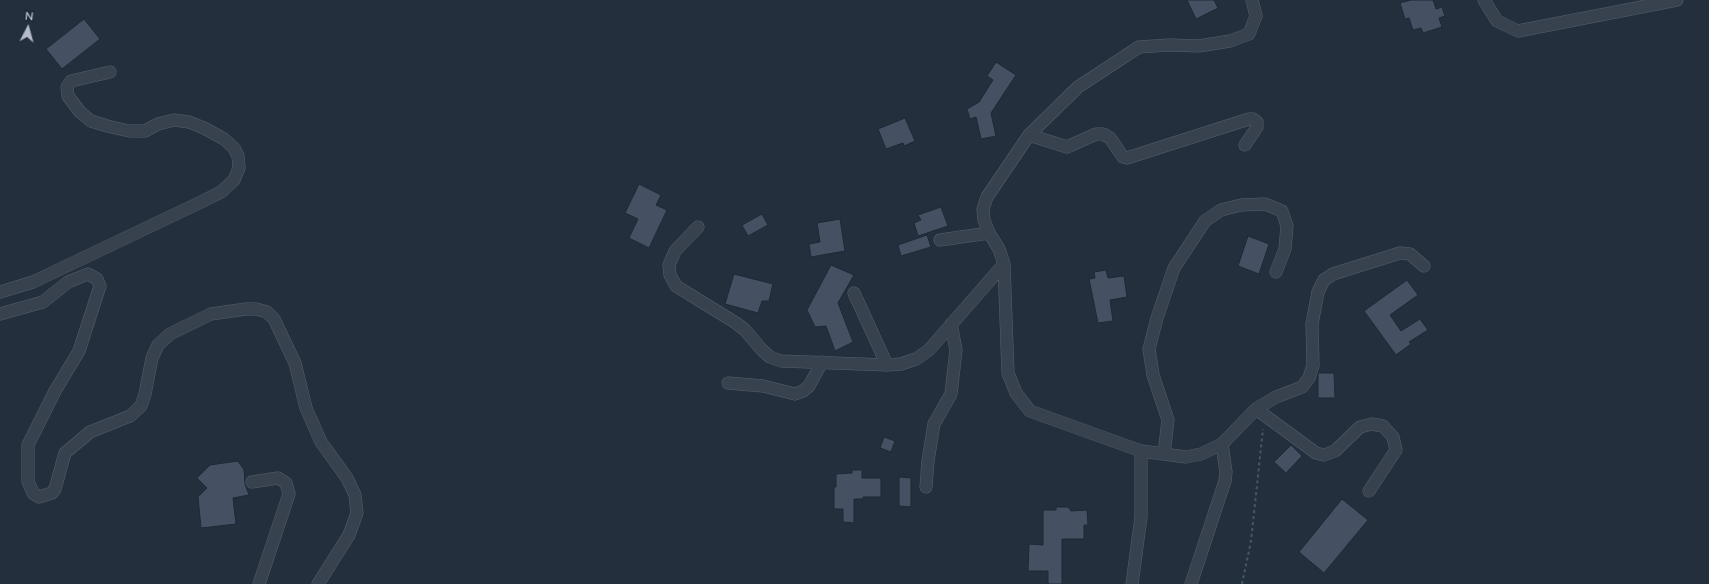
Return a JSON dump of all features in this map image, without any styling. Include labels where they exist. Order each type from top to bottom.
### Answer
[{"type":"street","points":[[1252,0],[1256,16],[1249,34],[1230,41],[1199,46],[1169,45],[1138,47],[1078,87],[1029,135],[987,197],[983,209],[984,220],[989,233],[999,249],[1004,264],[1008,373],[1016,393],[1030,411],[1141,451],[1186,457],[1201,454],[1222,444],[1256,410],[1276,397],[1302,387],[1309,378],[1313,365],[1312,324],[1318,292],[1324,280],[1333,274],[1400,253],[1410,254],[1424,266]]},
{"type":"street","points":[[1484,0],[1497,21],[1518,32],[1677,0]]},
{"type":"street","points":[[0,292],[33,282],[201,202],[221,192],[234,180],[239,168],[238,156],[234,148],[224,139],[204,128],[189,122],[174,120],[158,124],[145,131],[129,130],[91,121],[80,112],[68,96],[67,87],[71,81],[110,72]]},
{"type":"street","points":[[1029,135],[1067,146],[1096,134],[1103,134],[1110,138],[1124,157],[1127,158],[1253,119],[1257,122],[1257,127],[1245,145]]},
{"type":"street","points":[[1164,454],[1168,420],[1152,375],[1149,349],[1157,318],[1174,268],[1205,221],[1221,210],[1241,205],[1264,204],[1282,211],[1287,226],[1285,248],[1276,272]]},
{"type":"street","points":[[698,227],[675,251],[669,265],[670,275],[676,286],[736,323],[745,330],[770,357],[781,361],[887,365],[901,364],[916,358],[929,350],[1004,264]]},
{"type":"street","points":[[940,240],[989,233]]},
{"type":"street","points":[[0,314],[43,302],[68,282],[88,274],[97,279],[100,286],[79,351],[55,391],[28,445],[28,481],[33,493],[39,496],[52,493],[55,489],[65,453],[90,432],[130,416],[141,406],[145,394],[152,358],[158,345],[170,334],[212,314],[246,309],[256,309],[267,312],[274,319],[294,363],[306,408],[321,442],[347,478],[355,495],[357,513],[349,535],[318,584]]},
{"type":"street","points":[[854,293],[887,365]]},
{"type":"street","points":[[926,487],[928,461],[934,424],[951,394],[956,350],[951,324]]},
{"type":"street","points":[[728,383],[763,386],[795,394],[803,391],[808,386],[822,362]]},
{"type":"street","points":[[1256,410],[1316,454],[1324,454],[1334,451],[1360,427],[1372,424],[1383,426],[1393,437],[1396,450],[1369,491]]},
{"type":"street","points":[[1192,584],[1225,481],[1226,472],[1222,444]]},
{"type":"street","points":[[1132,584],[1141,517],[1141,451]]},
{"type":"street","points":[[252,482],[278,478],[286,484],[289,494],[259,584]]},
{"type":"path","points":[[1242,584],[1252,541],[1264,423],[1266,417]]},
{"type":"building","points":[[1187,0],[1214,0],[1218,8],[1196,19]]},
{"type":"building","points":[[1411,0],[1433,0],[1436,9],[1442,7],[1445,16],[1439,18],[1442,27],[1423,33],[1421,28],[1413,30],[1409,18],[1405,19],[1400,3]]},
{"type":"building","points":[[84,19],[100,39],[62,69],[46,49]]},
{"type":"building","points":[[996,62],[1016,75],[991,113],[996,136],[981,139],[976,117],[970,119],[967,109],[979,102],[993,80],[987,76]]},
{"type":"building","points":[[905,118],[915,141],[904,146],[903,143],[886,149],[878,129]]},
{"type":"building","points":[[639,184],[661,195],[656,205],[667,210],[649,248],[629,238],[638,219],[625,213]]},
{"type":"building","points":[[941,207],[948,226],[918,236],[914,223],[921,220],[918,215]]},
{"type":"building","points":[[762,214],[768,225],[748,236],[742,225]]},
{"type":"building","points":[[840,219],[845,251],[811,257],[809,244],[820,242],[817,223]]},
{"type":"building","points":[[927,235],[931,247],[901,256],[898,245]]},
{"type":"building","points":[[1248,236],[1269,244],[1259,274],[1238,266]]},
{"type":"building","points":[[831,265],[854,275],[838,303],[853,342],[835,351],[826,326],[815,327],[807,310]]},
{"type":"building","points":[[1106,270],[1108,278],[1124,276],[1127,297],[1110,300],[1113,321],[1098,323],[1089,279],[1095,278],[1094,272]]},
{"type":"building","points":[[734,274],[773,284],[769,301],[762,301],[758,313],[725,304]]},
{"type":"building","points":[[1407,280],[1418,295],[1390,315],[1401,331],[1420,319],[1428,330],[1409,342],[1411,344],[1396,355],[1364,311]]},
{"type":"building","points":[[1318,373],[1334,373],[1335,398],[1318,398]]},
{"type":"building","points":[[884,437],[895,441],[891,452],[880,448]]},
{"type":"building","points":[[1291,445],[1302,456],[1286,473],[1274,462]]},
{"type":"building","points":[[238,461],[244,470],[245,484],[249,495],[233,498],[236,524],[201,528],[198,497],[207,488],[197,478],[210,465]]},
{"type":"building","points":[[852,470],[862,470],[862,478],[881,478],[881,497],[863,497],[863,499],[854,499],[854,523],[843,522],[843,509],[834,509],[834,487],[836,487],[836,474],[852,473]]},
{"type":"building","points":[[899,477],[911,478],[911,507],[899,506]]},
{"type":"building","points":[[1342,499],[1368,520],[1324,573],[1299,552]]},
{"type":"building","points":[[1056,507],[1068,507],[1071,511],[1087,510],[1088,525],[1084,525],[1084,539],[1062,539],[1062,584],[1048,584],[1048,571],[1028,571],[1029,544],[1043,545],[1043,510],[1056,510]]}]
